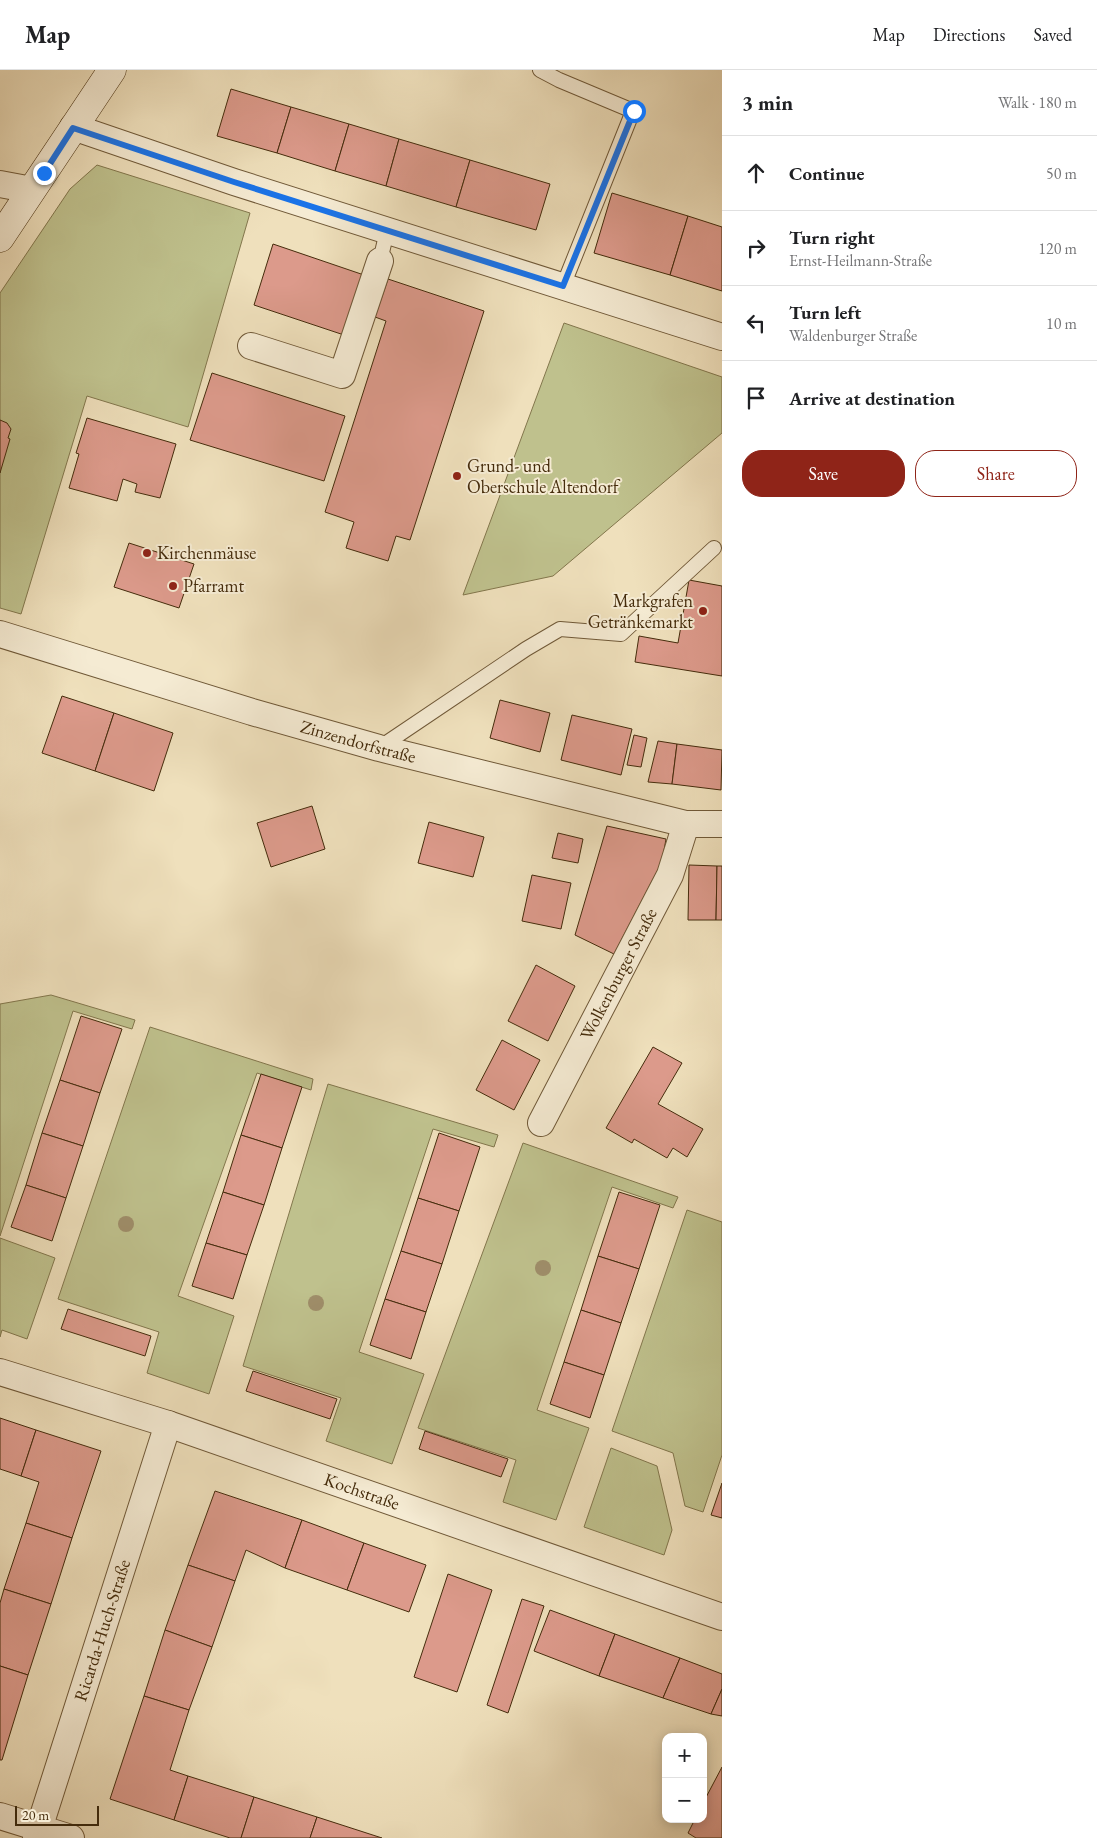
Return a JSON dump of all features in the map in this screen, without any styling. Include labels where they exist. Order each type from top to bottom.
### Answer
[{"type":"street","points":[[0,238],[112,70]]},
{"type":"street","points":[[73,128],[234,182],[722,337]]},
{"type":"street","points":[[0,184],[32,190]]},
{"type":"street","points":[[251,346],[342,375],[380,260]]},
{"type":"street","name":"Zinzendorfstraße","points":[[0,634],[252,712],[378,748],[686,824],[722,824]]},
{"type":"street","name":"Wolkenburger Straße","points":[[541,1123],[670,875],[686,824]]},
{"type":"street","name":"Kochstraße","points":[[0,1372],[168,1424],[722,1618]]},
{"type":"street","name":"Ricarda-Huch-Straße","points":[[37,1833],[168,1424]]},
{"type":"street","points":[[0,1816],[37,1833],[71,1838]]},
{"type":"lane","points":[[540,70],[559,80],[634,111],[563,286]]},
{"type":"lane","points":[[380,260],[387,231]]},
{"type":"lane","points":[[378,748],[526,649],[560,629],[621,634],[714,548]]},
{"type":"green space","points":[[97,165],[250,213],[188,427],[87,396],[21,614],[0,608],[0,293],[70,189]]},
{"type":"green space","points":[[564,323],[722,377],[722,433],[553,576],[463,595]]},
{"type":"green space","points":[[51,995],[135,1020],[132,1029],[73,1011],[0,1236],[0,1004]]},
{"type":"green space","points":[[150,1027],[313,1079],[311,1090],[257,1073],[178,1296],[234,1316],[209,1394],[147,1373],[159,1332],[58,1299]]},
{"type":"green space","points":[[328,1084],[498,1135],[494,1147],[433,1129],[359,1352],[424,1374],[392,1464],[326,1441],[341,1398],[243,1366]]},
{"type":"green space","points":[[523,1143],[678,1197],[673,1208],[612,1187],[537,1410],[589,1428],[556,1520],[503,1502],[516,1460],[418,1428]]},
{"type":"green space","points":[[687,1210],[722,1222],[722,1455],[703,1512],[685,1506],[673,1453],[612,1431]]},
{"type":"green space","points":[[0,1238],[55,1258],[27,1339],[2,1330],[0,1337]]},
{"type":"green space","points":[[611,1448],[657,1466],[672,1530],[664,1555],[584,1527]]},
{"type":"building","points":[[231,89],[291,107],[277,153],[217,136]]},
{"type":"building","points":[[291,107],[349,124],[335,171],[277,153]]},
{"type":"building","points":[[349,124],[399,139],[386,186],[335,171]]},
{"type":"building","points":[[399,139],[470,160],[456,207],[386,186]]},
{"type":"building","points":[[470,160],[550,184],[536,230],[456,207]]},
{"type":"building","points":[[612,193],[688,216],[670,275],[594,253]]},
{"type":"building","points":[[688,216],[722,227],[722,291],[670,275]]},
{"type":"building","points":[[273,244],[364,275],[344,335],[254,305]]},
{"type":"building","points":[[388,279],[484,311],[410,540],[396,536],[388,561],[346,548],[354,522],[325,512],[386,321],[375,317]]},
{"type":"building","points":[[212,373],[345,416],[324,481],[190,440]]},
{"type":"building","points":[[87,418],[176,444],[160,498],[135,492],[137,484],[123,479],[117,501],[69,488],[79,454],[76,453]]},
{"type":"building","points":[[0,420],[7,423],[11,429],[0,473]]},
{"type":"building","points":[[129,543],[194,564],[179,608],[114,587]]},
{"type":"building","name":"Markgrafen Getränkemarkt","points":[[689,580],[722,586],[722,676],[635,662],[639,636],[678,643]]},
{"type":"building","points":[[62,696],[114,713],[95,771],[42,753]]},
{"type":"building","points":[[500,700],[550,713],[540,752],[490,738]]},
{"type":"building","points":[[114,713],[173,733],[154,791],[95,771]]},
{"type":"building","points":[[572,715],[632,729],[621,775],[561,760]]},
{"type":"building","points":[[634,735],[647,738],[641,767],[627,765]]},
{"type":"building","points":[[658,741],[677,744],[672,784],[648,782]]},
{"type":"building","points":[[677,744],[722,750],[721,790],[672,784]]},
{"type":"building","points":[[312,806],[325,849],[271,867],[257,823]]},
{"type":"building","points":[[429,822],[484,837],[473,877],[418,863]]},
{"type":"building","points":[[607,826],[666,839],[662,862],[614,954],[575,935]]},
{"type":"building","points":[[558,833],[583,839],[578,863],[552,858]]},
{"type":"building","points":[[689,865],[717,866],[716,920],[688,920]]},
{"type":"building","points":[[717,866],[722,866],[722,920],[716,920]]},
{"type":"building","points":[[532,875],[571,883],[561,929],[522,921]]},
{"type":"building","points":[[536,965],[575,986],[548,1041],[508,1021]]},
{"type":"building","points":[[81,1016],[122,1029],[100,1093],[60,1080]]},
{"type":"building","points":[[502,1040],[540,1060],[514,1110],[476,1090]]},
{"type":"building","points":[[653,1047],[682,1063],[658,1104],[703,1129],[687,1157],[673,1148],[667,1158],[634,1139],[632,1143],[606,1128]]},
{"type":"building","points":[[261,1074],[302,1087],[282,1148],[241,1135]]},
{"type":"building","points":[[60,1080],[100,1093],[83,1146],[42,1133]]},
{"type":"building","points":[[42,1133],[83,1146],[66,1198],[26,1185]]},
{"type":"building","points":[[439,1133],[480,1147],[459,1211],[418,1198]]},
{"type":"building","points":[[241,1135],[282,1148],[264,1205],[223,1192]]},
{"type":"building","points":[[26,1185],[66,1198],[52,1241],[11,1227]]},
{"type":"building","points":[[223,1192],[264,1205],[247,1255],[206,1243]]},
{"type":"building","points":[[619,1192],[660,1205],[639,1269],[598,1256]]},
{"type":"building","points":[[418,1198],[459,1211],[442,1264],[401,1251]]},
{"type":"building","points":[[206,1243],[247,1255],[233,1299],[192,1286]]},
{"type":"building","points":[[401,1251],[442,1264],[426,1312],[385,1299]]},
{"type":"building","points":[[598,1256],[639,1269],[621,1323],[581,1310]]},
{"type":"building","points":[[385,1299],[426,1312],[411,1359],[370,1345]]},
{"type":"building","points":[[68,1309],[151,1336],[145,1356],[61,1329]]},
{"type":"building","points":[[581,1310],[621,1323],[604,1375],[564,1362]]},
{"type":"building","points":[[564,1362],[604,1375],[590,1418],[550,1404]]},
{"type":"building","points":[[253,1371],[337,1399],[330,1419],[246,1391]]},
{"type":"building","points":[[0,1418],[36,1430],[21,1476],[0,1469]]},
{"type":"building","points":[[36,1430],[101,1451],[72,1538],[26,1523],[39,1482],[21,1476]]},
{"type":"building","points":[[425,1431],[508,1459],[501,1477],[419,1449]]},
{"type":"building","points":[[722,1483],[722,1518],[711,1515]]},
{"type":"building","points":[[215,1491],[302,1520],[285,1568],[246,1550],[235,1581],[188,1565]]},
{"type":"building","points":[[302,1520],[364,1543],[347,1590],[285,1568]]},
{"type":"building","points":[[26,1523],[72,1538],[51,1604],[4,1589]]},
{"type":"building","points":[[364,1543],[426,1565],[409,1612],[347,1590]]},
{"type":"building","points":[[188,1565],[235,1581],[212,1647],[165,1630]]},
{"type":"building","points":[[448,1574],[492,1590],[457,1692],[414,1677]]},
{"type":"building","points":[[4,1589],[51,1604],[28,1675],[0,1666],[0,1603]]},
{"type":"building","points":[[522,1599],[544,1606],[508,1713],[487,1705]]},
{"type":"building","points":[[550,1610],[615,1634],[599,1676],[534,1651]]},
{"type":"building","points":[[165,1630],[212,1647],[189,1710],[144,1696]]},
{"type":"building","points":[[615,1634],[680,1658],[663,1698],[599,1676]]},
{"type":"building","points":[[680,1658],[722,1674],[722,1689],[711,1714],[663,1698]]},
{"type":"building","points":[[0,1666],[28,1675],[2,1760],[0,1760]]},
{"type":"building","points":[[722,1689],[722,1716],[711,1714]]},
{"type":"building","points":[[144,1696],[189,1710],[170,1770],[188,1776],[174,1820],[110,1799]]},
{"type":"building","points":[[722,1767],[722,1838],[696,1838],[688,1833],[693,1823],[707,1823],[707,1795]]},
{"type":"building","points":[[188,1776],[254,1797],[241,1838],[230,1838],[174,1820]]},
{"type":"building","points":[[254,1797],[317,1817],[310,1838],[241,1838]]},
{"type":"building","points":[[317,1817],[382,1838],[310,1838]]},
{"type":"place","name":"Grund- und Oberschule Altendorf","points":[[457,476]]},
{"type":"place","name":"Kirchenmäuse","points":[[147,553]]},
{"type":"place","name":"Pfarramt","points":[[173,586]]},
{"type":"place","name":"Markgrafen Getränkemarkt","points":[[703,611]]},
{"type":"route","points":[[44,173],[73,128],[114,140],[234,182],[563,286],[634,111]]}]
